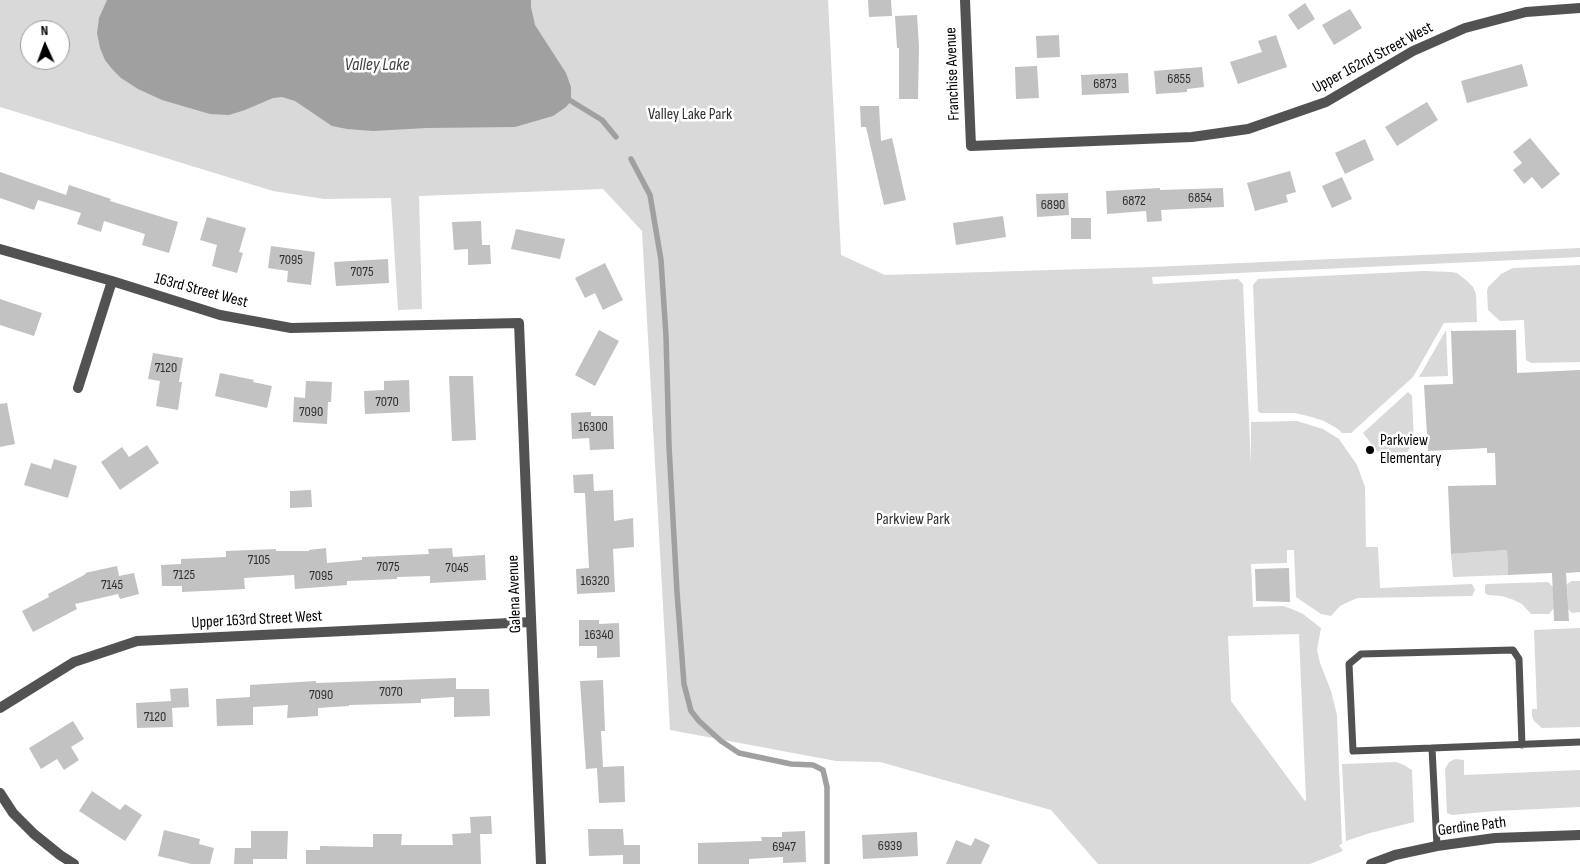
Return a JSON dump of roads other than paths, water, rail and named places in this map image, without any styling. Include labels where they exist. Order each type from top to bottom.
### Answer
[{"type":"street","name":"Franchise Avenue","points":[[965,0],[971,146]]},
{"type":"street","name":"Upper 162nd Street West","points":[[971,146],[1192,137],[1248,129],[1326,102],[1413,51],[1465,28],[1526,12],[1580,8]]},
{"type":"street","name":"163rd Street West","points":[[0,249],[112,281],[220,316],[291,328],[519,323]]},
{"type":"street","points":[[78,388],[112,281]]},
{"type":"street","name":"Galena Avenue","points":[[519,323],[541,864]]},
{"type":"street","name":"Upper 163rd Street West","points":[[0,708],[74,662],[137,641],[531,622]]},
{"type":"street","points":[[0,793],[13,813],[34,834],[74,864]]},
{"type":"street","name":"Gerdine Path","points":[[1371,864],[1395,855],[1436,846],[1495,838],[1580,835]]},
{"type":"lane","points":[[1522,745],[1519,658],[1513,650],[1361,654],[1349,664],[1353,751],[1522,745],[1580,742]]},
{"type":"lane","points":[[1432,748],[1436,846]]},
{"type":"water","name":"Valley Lake","points":[[107,0],[531,0],[535,25],[566,73],[571,87],[571,101],[553,116],[515,127],[373,131],[347,129],[332,126],[295,101],[282,97],[273,98],[229,115],[210,114],[162,100],[138,89],[121,78],[112,69],[105,60],[100,48],[97,33],[99,18]]},
{"type":"waterway","points":[[571,101],[602,120],[616,137]]},
{"type":"waterway","points":[[631,159],[650,195],[661,260],[677,592],[684,684],[691,711],[721,741],[739,753],[791,764],[813,765],[823,770],[827,787],[827,864]]},
{"type":"place","name":"Parkview Elementary","points":[[1370,450]]},
{"type":"park label","name":"Valley Lake Park","points":[[690,115]]},
{"type":"park label","name":"Parkview Park","points":[[913,520]]}]
